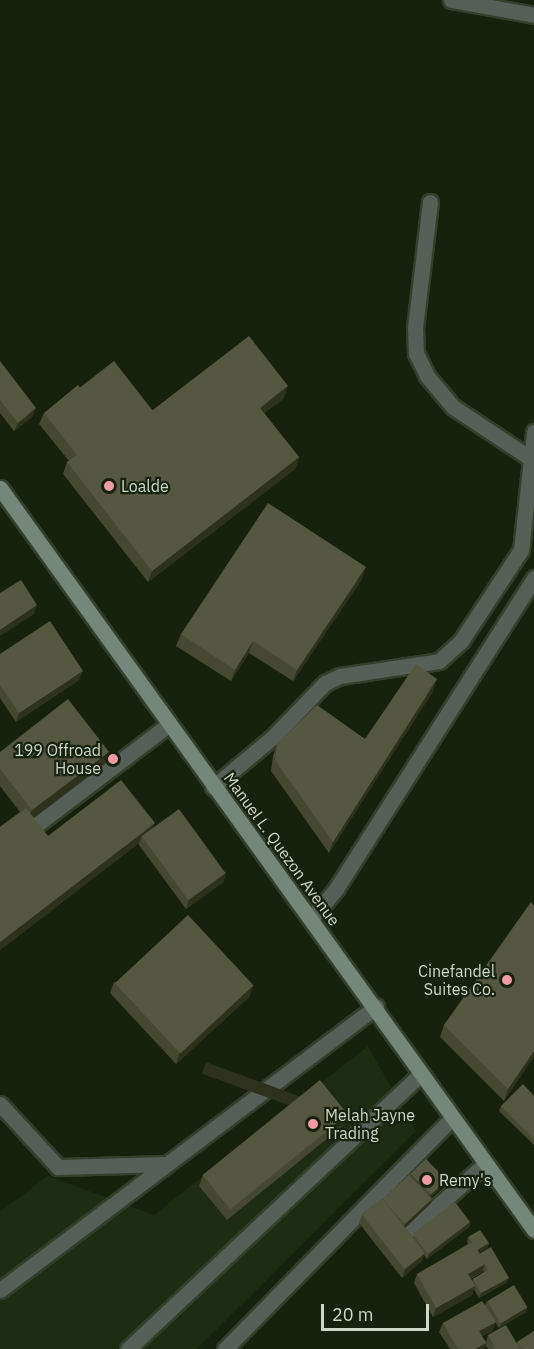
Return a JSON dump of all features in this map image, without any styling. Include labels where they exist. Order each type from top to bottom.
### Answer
[{"type":"main road","name":"Manuel L. Quezon Avenue","points":[[0,488],[168,725],[376,1007],[452,1118],[534,1230]]},
{"type":"street","points":[[451,0],[534,15]]},
{"type":"street","points":[[430,201],[415,327],[416,353],[427,376],[453,407],[530,458]]},
{"type":"street","points":[[213,787],[273,736],[325,683],[340,676],[439,661],[461,641],[517,561],[534,432]]},
{"type":"street","points":[[312,919],[336,889],[534,578]]},
{"type":"street","points":[[35,826],[168,725]]},
{"type":"street","points":[[0,1290],[376,1007]]},
{"type":"street","points":[[128,1349],[421,1074]]},
{"type":"street","points":[[0,1104],[58,1167],[166,1164]]},
{"type":"street","points":[[225,1349],[452,1118]]},
{"type":"street","points":[[408,1232],[485,1164]]},
{"type":"shaded area","points":[[368,1046],[416,1131],[197,1349],[0,1349],[0,1212],[48,1176],[154,1215]]},
{"type":"building","points":[[249,336],[288,386],[260,408],[299,457],[152,571],[67,462],[77,455],[44,413],[78,385],[119,436]]},
{"type":"building","points":[[0,361],[36,408],[18,423],[0,400]]},
{"type":"building","points":[[114,361],[153,411],[118,438],[79,388]]},
{"type":"building","points":[[268,503],[366,567],[297,670],[253,641],[235,670],[181,634]]},
{"type":"building","points":[[21,580],[37,605],[0,630],[0,593]]},
{"type":"building","points":[[50,621],[83,671],[19,713],[0,685],[0,654]]},
{"type":"building","points":[[416,664],[437,679],[333,842],[275,760],[277,744],[317,705],[365,739]]},
{"type":"building","points":[[68,699],[109,752],[32,810],[0,769],[0,752]]},
{"type":"building","points":[[121,780],[155,823],[0,942],[0,827],[26,808],[48,836]]},
{"type":"building","points":[[179,809],[225,873],[188,900],[142,836]]},
{"type":"building","name":"Cinefandel Suites Co.","points":[[531,902],[534,906],[534,1051],[508,1089],[444,1025]]},
{"type":"building","points":[[188,915],[253,985],[180,1053],[115,983]]},
{"type":"building","points":[[320,1080],[348,1114],[230,1209],[203,1175]]},
{"type":"building","points":[[523,1084],[534,1096],[534,1139],[501,1106]]},
{"type":"building","points":[[426,1159],[446,1180],[431,1194],[411,1174]]},
{"type":"building","points":[[409,1175],[432,1199],[405,1224],[383,1199]]},
{"type":"building","points":[[382,1198],[425,1253],[405,1269],[362,1214]]},
{"type":"building","points":[[455,1202],[470,1222],[428,1254],[413,1234]]},
{"type":"building","points":[[480,1230],[489,1243],[477,1250],[468,1237]]},
{"type":"building","points":[[473,1242],[485,1264],[468,1274],[475,1286],[436,1308],[417,1274]]},
{"type":"building","points":[[491,1247],[509,1278],[481,1293],[473,1279],[488,1270],[479,1254]]},
{"type":"building","points":[[514,1285],[527,1307],[501,1323],[487,1301]]},
{"type":"building","points":[[482,1301],[496,1322],[479,1331],[486,1343],[475,1349],[458,1349],[443,1323]]},
{"type":"building","points":[[506,1325],[520,1349],[491,1349],[495,1347],[488,1335]]},
{"type":"building","points":[[534,1331],[534,1349],[522,1349],[517,1342]]},
{"type":"place","name":"Loalde","points":[[109,486]]},
{"type":"place","name":"199 Offroad House","points":[[113,759]]},
{"type":"place","name":"Cinefandel Suites Co.","points":[[507,980]]},
{"type":"place","name":"Melah Jayne Trading","points":[[313,1124]]},
{"type":"place","name":"Remy's","points":[[427,1180]]}]
